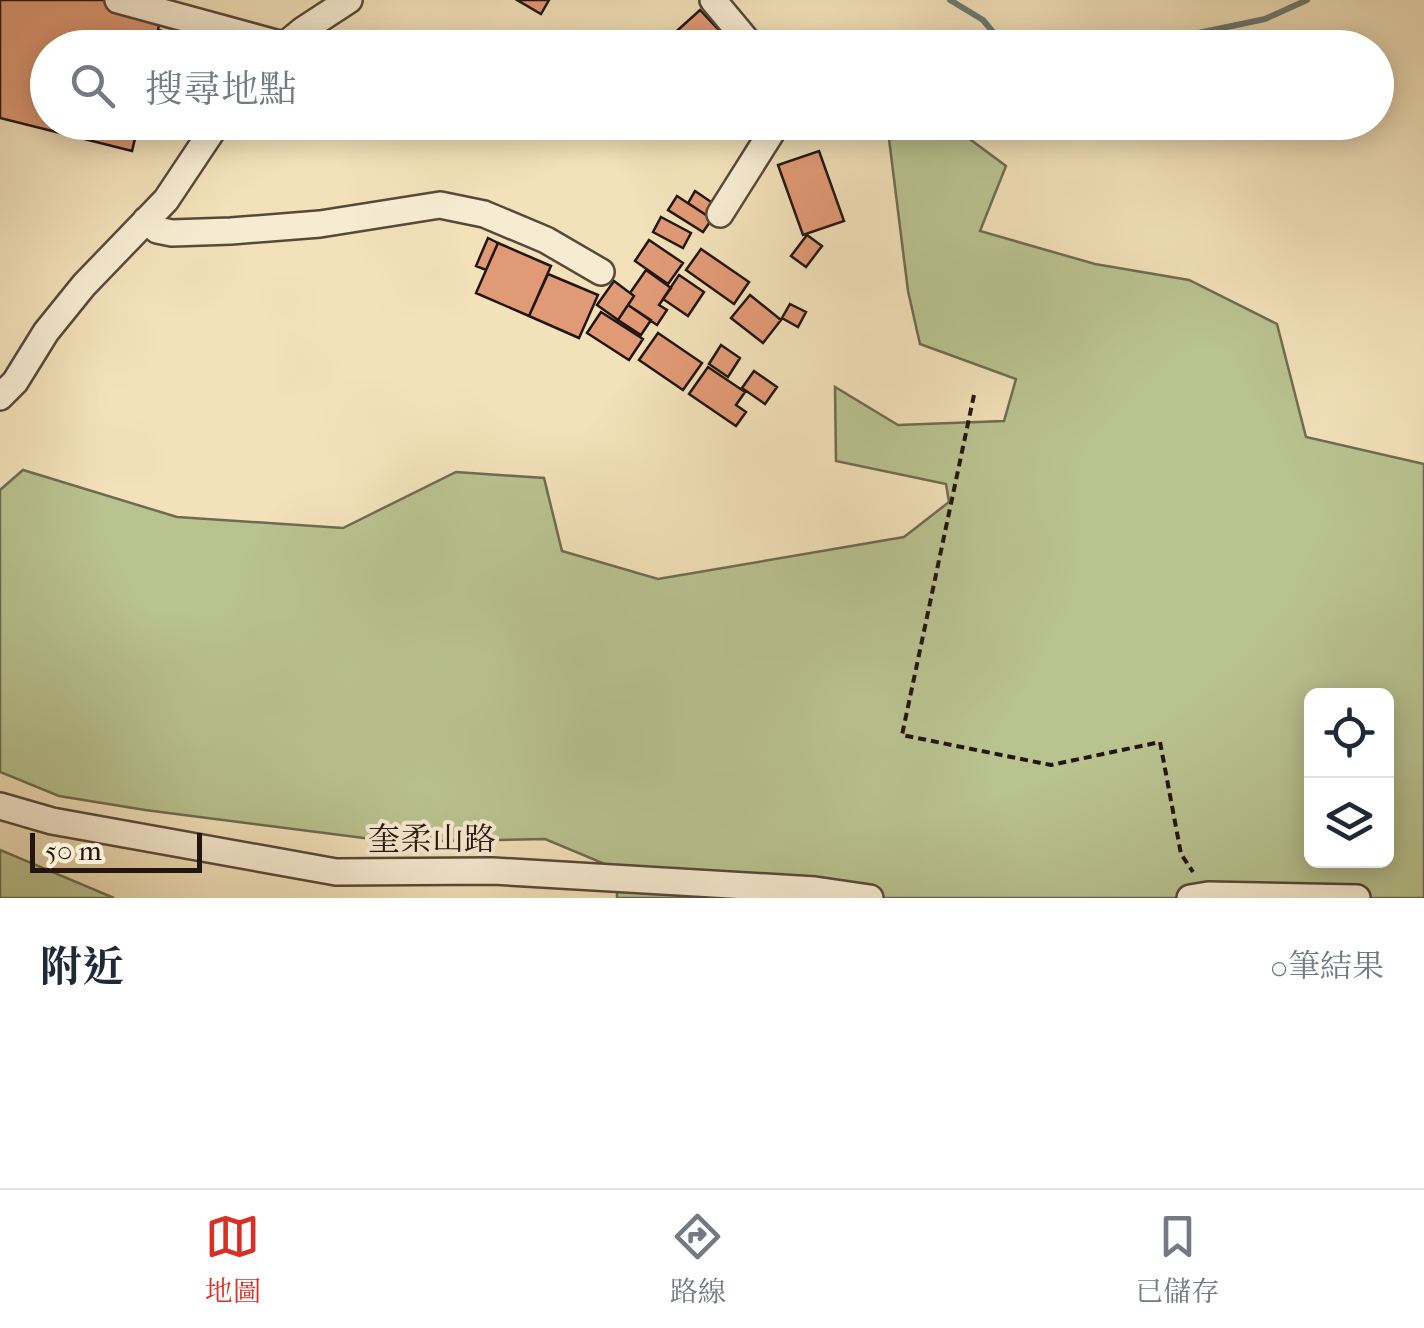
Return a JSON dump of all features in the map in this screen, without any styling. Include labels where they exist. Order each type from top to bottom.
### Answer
[{"type":"street","points":[[118,0],[225,30]]},
{"type":"street","points":[[306,30],[350,0]]},
{"type":"street","points":[[713,0],[738,30]]},
{"type":"street","points":[[0,397],[15,382],[74,296],[166,200],[206,140]]},
{"type":"street","points":[[720,214],[767,140]]},
{"type":"street","points":[[146,220],[157,230],[172,234],[320,224],[440,205],[484,214],[546,240],[601,272]]},
{"type":"street","name":"奎柔山路","points":[[0,806],[52,821],[336,872],[493,871],[815,890],[870,898]]},
{"type":"street","points":[[1199,897],[1357,898]]},
{"type":"path","points":[[974,395],[902,735],[1050,765],[1160,742],[1181,854],[1199,897]]},
{"type":"green space","points":[[889,140],[971,140],[1006,166],[980,231],[1095,264],[1189,280],[1277,324],[1306,437],[1424,464],[1424,898],[617,898],[617,869],[545,839],[395,842],[59,796],[0,772],[0,490],[23,470],[177,517],[343,528],[456,472],[544,478],[562,551],[658,579],[904,537],[949,502],[946,484],[836,461],[835,387],[898,425],[1004,421],[1016,379],[920,344],[908,291]]},
{"type":"green space","points":[[0,850],[114,898],[0,898]]},
{"type":"building","points":[[0,0],[124,0],[160,20],[158,30],[30,30],[30,126],[0,118]]},
{"type":"building","points":[[517,0],[549,0],[541,14]]},
{"type":"building","points":[[700,10],[719,30],[678,30]]},
{"type":"building","points":[[88,140],[135,140],[132,151]]},
{"type":"building","points":[[819,151],[844,221],[803,235],[778,165]]},
{"type":"building","points":[[695,191],[717,206],[709,217],[688,203]]},
{"type":"building","points":[[677,196],[712,219],[703,232],[668,210]]},
{"type":"building","points":[[661,217],[691,233],[683,248],[653,232]]},
{"type":"building","points":[[807,235],[822,246],[806,267],[791,256]]},
{"type":"building","points":[[488,238],[498,243],[486,270],[476,266]]},
{"type":"building","points":[[649,240],[683,263],[668,284],[635,261]]},
{"type":"building","points":[[498,243],[551,266],[529,316],[476,293]]},
{"type":"building","points":[[701,249],[749,282],[734,304],[686,270]]},
{"type":"building","points":[[646,270],[671,288],[659,305],[667,310],[657,325],[628,305],[634,296],[630,293]]},
{"type":"building","points":[[548,274],[598,295],[579,338],[529,316]]},
{"type":"building","points":[[679,275],[704,292],[688,316],[663,299]]},
{"type":"building","points":[[614,281],[634,296],[618,320],[597,305]]},
{"type":"building","points":[[750,295],[781,320],[763,343],[731,318]]},
{"type":"building","points":[[790,304],[806,312],[798,327],[782,318]]},
{"type":"building","points":[[628,305],[651,320],[641,335],[618,320]]},
{"type":"building","points":[[601,312],[643,339],[629,360],[587,333]]},
{"type":"building","points":[[658,333],[702,363],[683,390],[639,360]]},
{"type":"building","points":[[721,345],[740,358],[728,377],[709,364]]},
{"type":"building","points":[[708,367],[745,392],[736,405],[746,412],[736,426],[689,394]]},
{"type":"building","points":[[754,371],[777,387],[765,404],[742,388]]},
{"type":"waterway","points":[[950,0],[983,20],[991,30]]},
{"type":"waterway","points":[[1213,30],[1265,19],[1307,0]]}]
